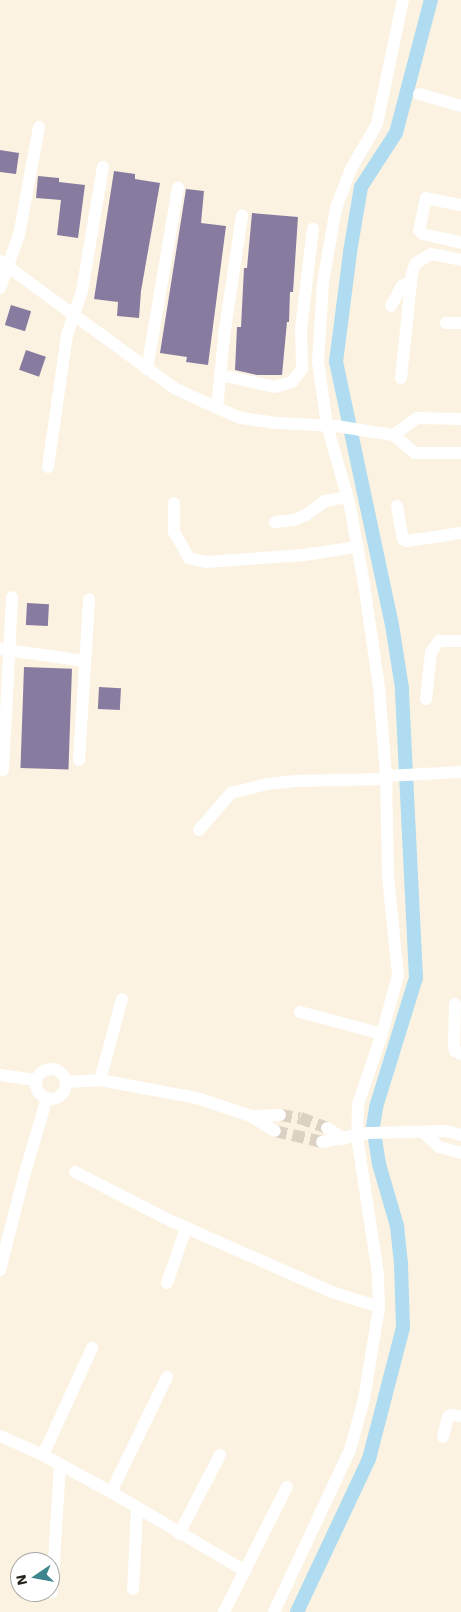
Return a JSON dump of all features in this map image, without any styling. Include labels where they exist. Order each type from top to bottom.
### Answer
[{"type":"street","points":[[274,1612],[350,1450],[364,1399],[379,1307],[378,1274],[358,1104],[382,1034],[398,975],[388,877],[387,777],[379,687],[358,547],[318,362],[322,282],[336,208],[351,169],[377,124],[389,77],[403,0]]},
{"type":"street","points":[[419,94],[461,106]]},
{"type":"street","points":[[0,288],[4,264],[19,235],[39,127]]},
{"type":"street","points":[[48,467],[67,335],[82,291],[104,167]]},
{"type":"street","points":[[147,369],[178,188]]},
{"type":"street","points":[[461,205],[426,198],[419,230],[423,234],[461,243]]},
{"type":"street","points":[[217,408],[242,215]]},
{"type":"street","points":[[220,375],[275,387],[292,382],[302,369],[301,329],[313,229]]},
{"type":"street","points":[[401,378],[411,281],[416,263],[424,256],[439,254],[461,260]]},
{"type":"street","points":[[4,264],[174,388],[241,418],[371,431],[393,435],[416,453],[461,453]]},
{"type":"street","points":[[391,306],[402,286],[411,281]]},
{"type":"street","points":[[446,323],[461,323]]},
{"type":"street","points":[[393,435],[417,418],[461,419]]},
{"type":"street","points":[[275,522],[294,520],[306,515],[325,501],[347,497]]},
{"type":"street","points":[[174,502],[174,532],[189,558],[206,562],[304,555],[358,547]]},
{"type":"street","points":[[397,506],[403,539],[407,541],[461,533]]},
{"type":"street","points":[[3,770],[4,649],[12,597]]},
{"type":"street","points":[[79,760],[89,599]]},
{"type":"street","points":[[426,698],[431,652],[439,641],[461,641]]},
{"type":"street","points":[[4,649],[85,661]]},
{"type":"street","points":[[199,830],[231,793],[267,784],[461,772]]},
{"type":"street","points":[[100,1080],[122,999]]},
{"type":"street","points":[[455,1004],[454,1046],[455,1051],[461,1054]]},
{"type":"street","points":[[300,1012],[382,1034]]},
{"type":"street","points":[[52,1069],[61,1073],[66,1082],[61,1095],[47,1098],[39,1094],[36,1080],[42,1072],[52,1069]]},
{"type":"street","points":[[0,1074],[36,1080]]},
{"type":"street","points":[[66,1082],[100,1080],[197,1098],[251,1116],[275,1131]]},
{"type":"street","points":[[0,1270],[24,1176],[47,1098]]},
{"type":"street","points":[[251,1116],[280,1115]]},
{"type":"street","points":[[327,1128],[344,1139]]},
{"type":"street","points":[[322,1142],[363,1135],[404,1132],[446,1131],[461,1135]]},
{"type":"street","points":[[424,1133],[438,1147],[461,1154]]},
{"type":"street","points":[[74,1172],[186,1228],[332,1292],[379,1307]]},
{"type":"street","points":[[167,1283],[186,1228]]},
{"type":"street","points":[[43,1455],[92,1348]]},
{"type":"street","points":[[111,1492],[167,1377]]},
{"type":"street","points":[[443,1437],[448,1417],[452,1415],[461,1416]]},
{"type":"street","points":[[0,1436],[43,1455],[111,1492],[179,1534],[245,1571]]},
{"type":"street","points":[[179,1534],[220,1455]]},
{"type":"street","points":[[55,1552],[60,1465]]},
{"type":"street","points":[[224,1612],[287,1487]]},
{"type":"street","points":[[133,1589],[137,1509]]},
{"type":"building","points":[[0,150],[19,153],[16,174],[0,172]]},
{"type":"building","points":[[114,171],[135,174],[135,179],[160,183],[141,291],[139,318],[117,316],[118,302],[94,299]]},
{"type":"building","points":[[38,176],[59,178],[59,182],[85,185],[78,238],[57,235],[61,200],[36,198]]},
{"type":"building","points":[[186,189],[204,191],[201,223],[226,226],[208,365],[186,362],[187,357],[160,353]]},
{"type":"building","points":[[252,213],[298,217],[293,292],[290,292],[289,322],[287,322],[282,375],[257,375],[235,370],[237,327],[241,327],[244,268],[247,268]]},
{"type":"building","points":[[11,305],[31,311],[25,331],[5,325]]},
{"type":"building","points":[[26,350],[46,357],[39,377],[19,370]]},
{"type":"building","points":[[27,603],[49,604],[48,626],[26,625]]},
{"type":"building","points":[[24,667],[72,669],[68,770],[20,768]]},
{"type":"building","points":[[99,687],[121,688],[120,710],[98,709]]},
{"type":"waterway","points":[[297,1612],[369,1459],[403,1328],[401,1264],[397,1226],[379,1164],[373,1127],[376,1107],[416,978],[402,688],[392,625],[336,362],[350,252],[361,187],[396,133],[431,0]]},
{"type":"tunnel","points":[[280,1115],[300,1118],[327,1128]]},
{"type":"tunnel","points":[[275,1131],[322,1142]]}]
